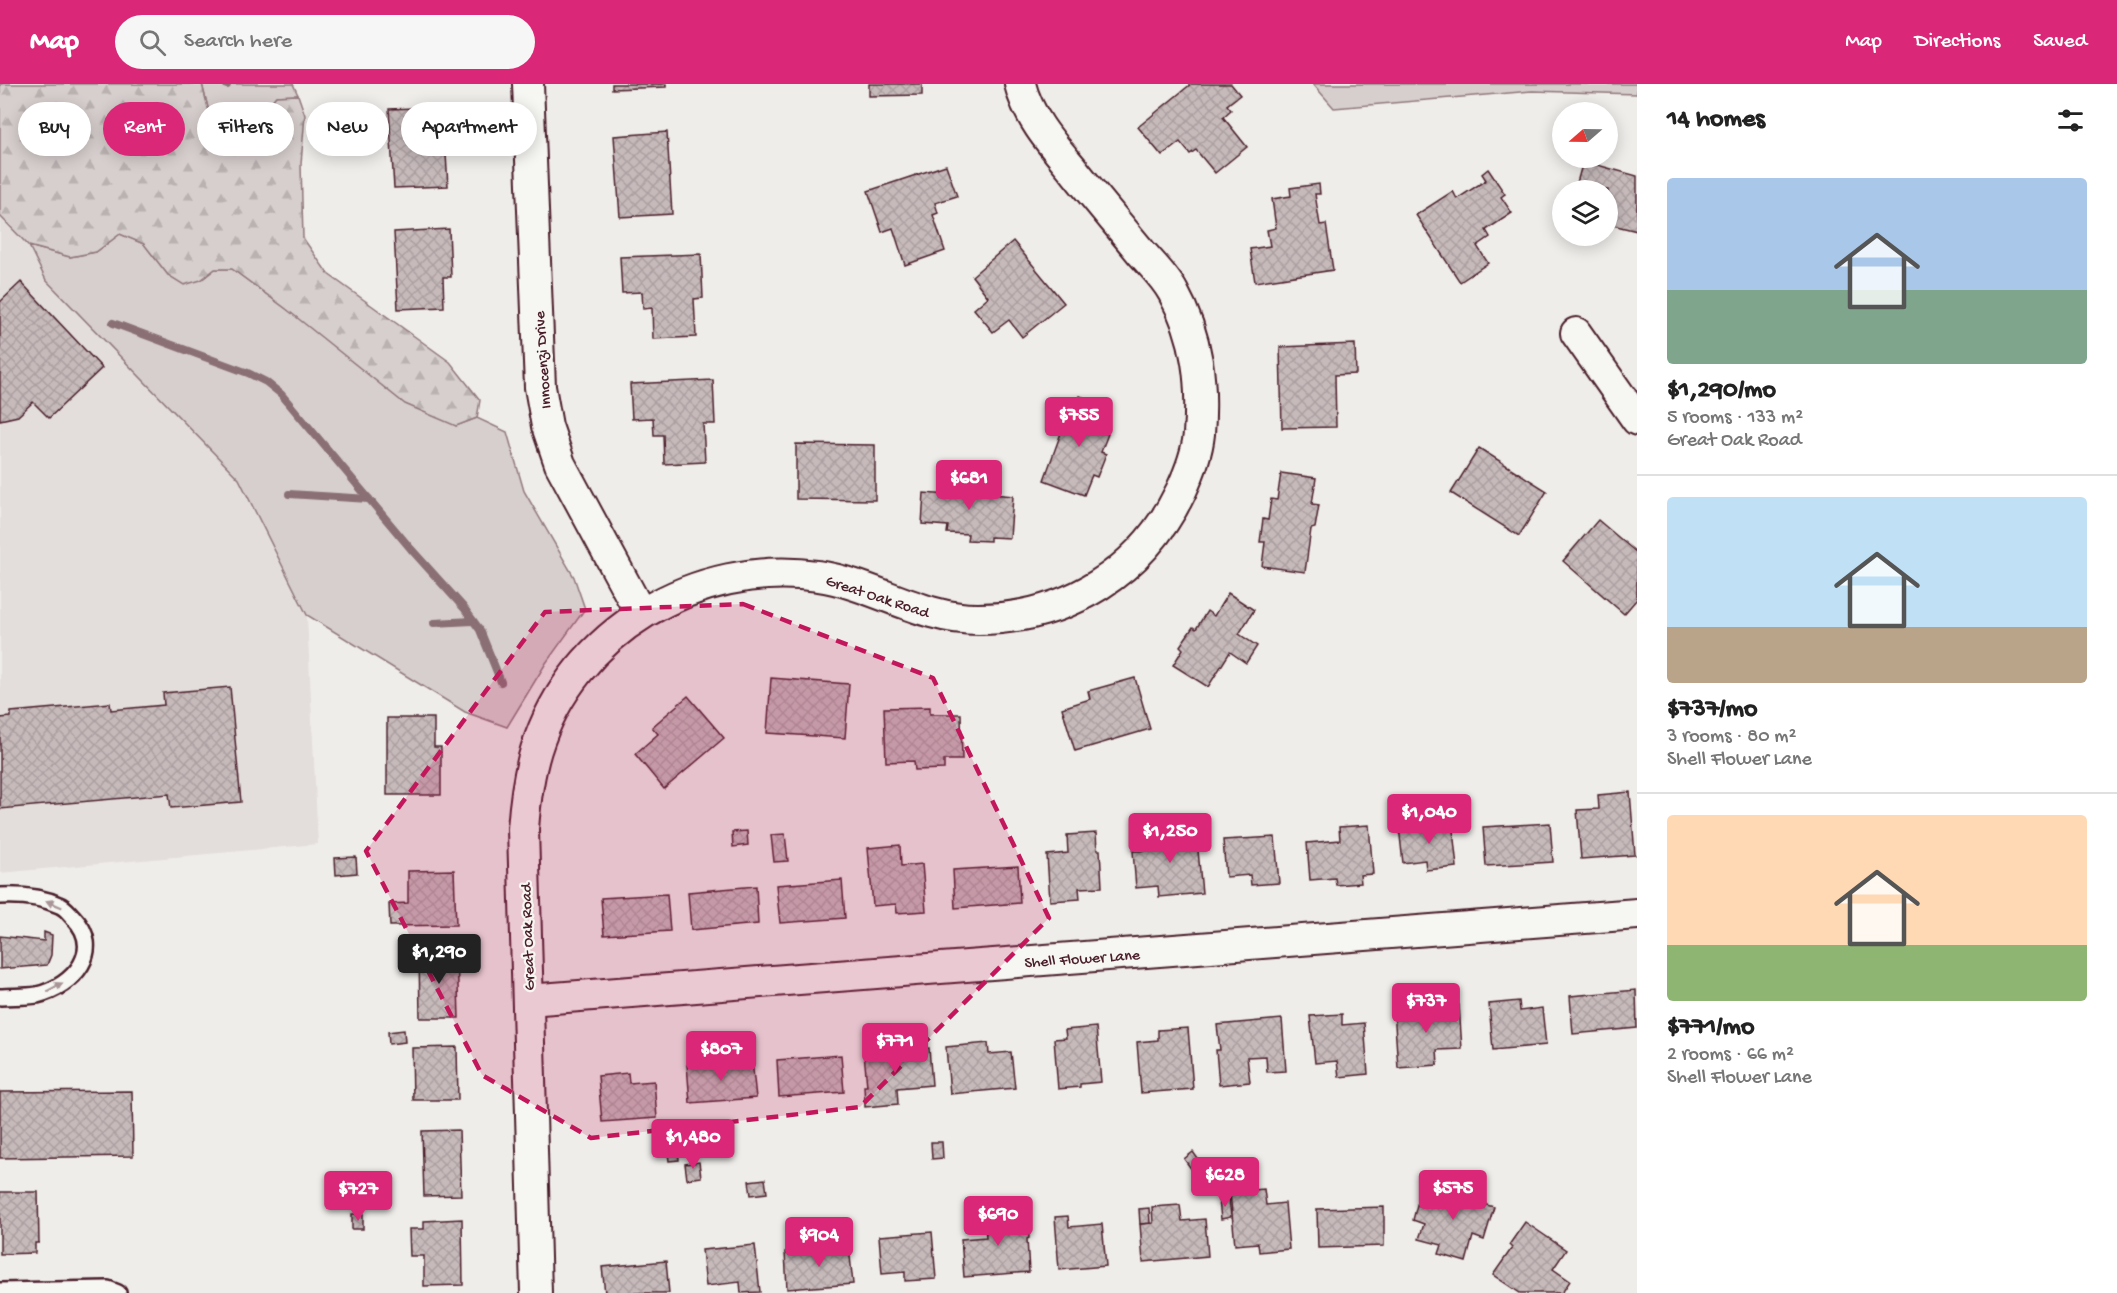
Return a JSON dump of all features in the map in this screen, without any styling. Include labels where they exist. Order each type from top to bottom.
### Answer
[{"type":"street","name":"Innocenzi Drive","points":[[528,84],[540,387],[547,426],[560,464],[641,614]]},
{"type":"street","name":"Great Oak Road","points":[[536,1293],[523,829],[526,793],[536,749],[553,708],[578,671],[608,638],[663,600],[700,585],[740,576],[779,573],[820,576],[863,587],[898,602],[938,615],[976,619],[1014,617],[1051,608],[1090,591],[1121,570],[1154,535],[1171,512],[1187,478],[1198,441],[1202,403],[1200,374],[1189,328],[1172,290],[1035,122],[1020,84]]},
{"type":"street","points":[[1576,333],[1637,420]]},
{"type":"street","name":"Shell Flower Lane","points":[[528,1000],[1637,914]]},
{"type":"lane","points":[[0,896],[19,895],[43,899],[62,906],[86,934],[87,953],[70,978],[52,989],[36,995],[0,997]]},
{"type":"lane","points":[[0,1291],[108,1289],[118,1293]]},
{"type":"highlighted area","points":[[743,604],[933,678],[1049,918],[860,1107],[591,1138],[482,1075],[366,851],[545,612]]},
{"type":"shaded area","points":[[0,216],[29,246],[46,280],[239,479],[307,615],[318,844],[0,873]]},
{"type":"green space","points":[[0,84],[202,84],[206,102],[197,102],[197,156],[294,156],[294,102],[271,102],[276,96],[298,95],[305,115],[301,164],[303,238],[328,274],[450,362],[480,400],[477,418],[456,426],[405,404],[285,308],[232,269],[215,269],[201,280],[184,285],[168,275],[144,244],[120,234],[96,252],[70,257],[29,246],[0,216]]},
{"type":"green space","points":[[202,84],[293,84],[298,95],[276,96],[271,102],[206,102]]},
{"type":"green space","points":[[1313,84],[1637,84],[1637,94],[1532,91],[1334,108]]},
{"type":"green space","points":[[120,234],[144,244],[168,275],[201,280],[215,269],[232,269],[456,426],[477,418],[507,432],[524,491],[574,577],[585,609],[546,663],[507,727],[465,712],[307,615],[239,479],[46,280],[29,246],[70,257],[96,252]]},
{"type":"building","points":[[612,84],[666,84],[666,87],[612,89]]},
{"type":"building","points":[[869,84],[922,84],[922,95],[869,96]]},
{"type":"building","points":[[1191,84],[1231,84],[1240,95],[1227,105],[1231,110],[1223,117],[1247,147],[1215,173],[1196,150],[1190,154],[1180,142],[1162,156],[1138,127]]},
{"type":"building","points":[[389,109],[401,109],[401,156],[446,156],[448,186],[394,188]]},
{"type":"building","points":[[667,132],[672,214],[620,217],[614,136]]},
{"type":"building","points":[[946,165],[957,196],[935,203],[938,213],[933,215],[945,251],[905,265],[893,228],[882,232],[868,191]]},
{"type":"building","points":[[1581,168],[1608,168],[1637,176],[1637,231],[1618,226],[1618,180],[1578,180]]},
{"type":"building","points":[[1488,169],[1505,194],[1501,197],[1512,213],[1486,230],[1490,237],[1477,246],[1488,263],[1460,282],[1416,215],[1453,191],[1457,199],[1486,180],[1482,174]]},
{"type":"building","points":[[1319,184],[1320,194],[1315,194],[1320,225],[1326,224],[1333,270],[1255,282],[1250,249],[1270,246],[1267,230],[1276,228],[1272,199],[1291,196],[1290,188]]},
{"type":"building","points":[[449,229],[451,277],[443,277],[444,307],[398,309],[394,232]]},
{"type":"building","points":[[1013,241],[1064,303],[1022,337],[1009,320],[993,332],[974,309],[988,297],[972,276]]},
{"type":"building","points":[[701,254],[703,298],[694,299],[696,337],[653,339],[652,308],[643,309],[642,292],[622,293],[620,257]]},
{"type":"building","points":[[21,282],[102,368],[49,418],[33,402],[18,416],[0,420],[0,302]]},
{"type":"building","points":[[1355,344],[1356,374],[1335,375],[1336,427],[1282,428],[1280,347]]},
{"type":"building","points":[[713,380],[715,424],[703,424],[705,462],[664,464],[663,435],[654,435],[653,418],[632,419],[630,384]]},
{"type":"building","points":[[1080,396],[1108,407],[1099,431],[1108,434],[1101,452],[1106,454],[1097,477],[1092,475],[1084,495],[1044,480],[1066,419],[1071,420]]},
{"type":"building","points":[[796,444],[875,445],[875,500],[796,499]]},
{"type":"building","points":[[1479,448],[1547,491],[1519,536],[1451,493]]},
{"type":"building","points":[[951,473],[974,475],[972,492],[1013,496],[1010,538],[990,537],[990,541],[967,540],[968,534],[947,533],[948,526],[922,524],[924,493],[949,495]]},
{"type":"building","points":[[1281,473],[1316,478],[1312,504],[1319,505],[1315,528],[1311,529],[1305,572],[1262,566],[1265,542],[1260,542],[1263,519],[1268,520],[1271,499],[1277,500]]},
{"type":"building","points":[[1598,520],[1637,553],[1637,599],[1624,614],[1563,561]]},
{"type":"building","points":[[1228,593],[1254,610],[1239,634],[1257,646],[1246,663],[1230,652],[1208,687],[1173,665],[1183,649],[1180,646],[1193,627],[1196,629],[1207,611],[1214,616]]},
{"type":"building","points":[[771,678],[849,684],[845,738],[767,733]]},
{"type":"building","points":[[1135,678],[1150,729],[1075,751],[1062,708],[1090,699],[1088,691]]},
{"type":"building","points":[[230,687],[241,802],[171,808],[169,794],[0,809],[0,718],[11,717],[11,712],[110,703],[111,710],[164,705],[163,693]]},
{"type":"building","points":[[688,696],[724,738],[664,789],[635,754],[658,734],[652,727]]},
{"type":"building","points":[[930,707],[930,714],[961,714],[962,760],[944,760],[944,769],[915,770],[914,761],[886,762],[884,708]]},
{"type":"building","points":[[387,718],[434,718],[434,747],[441,747],[441,795],[387,795]]},
{"type":"building","points":[[1630,792],[1635,855],[1581,859],[1577,810],[1599,809],[1598,795]]},
{"type":"building","points":[[1452,821],[1457,867],[1426,870],[1425,860],[1403,863],[1399,827]]},
{"type":"building","points":[[1550,823],[1553,862],[1486,866],[1483,827]]},
{"type":"building","points":[[1369,825],[1373,874],[1360,875],[1361,883],[1336,885],[1335,878],[1310,880],[1307,843],[1340,840],[1339,827]]},
{"type":"building","points":[[1196,829],[1202,893],[1159,897],[1158,886],[1136,888],[1133,851],[1152,850],[1150,833]]},
{"type":"building","points":[[747,831],[748,845],[733,847],[732,832]]},
{"type":"building","points":[[1096,833],[1097,850],[1100,850],[1102,887],[1079,888],[1080,899],[1050,901],[1047,855],[1068,853],[1067,835]]},
{"type":"building","points":[[785,834],[788,861],[774,862],[771,835]]},
{"type":"building","points":[[1275,837],[1279,883],[1251,885],[1250,875],[1226,877],[1223,840]]},
{"type":"building","points":[[900,845],[901,866],[922,864],[926,911],[897,913],[896,904],[873,906],[868,848]]},
{"type":"building","points":[[356,857],[357,873],[336,875],[335,858]]},
{"type":"building","points":[[1018,866],[1020,903],[955,908],[953,870]]},
{"type":"building","points":[[454,870],[456,925],[390,926],[389,904],[408,903],[408,871]]},
{"type":"building","points":[[842,880],[845,918],[780,923],[776,885]]},
{"type":"building","points":[[756,886],[758,924],[691,930],[688,892]]},
{"type":"building","points":[[667,894],[670,931],[604,935],[601,898]]},
{"type":"building","points":[[44,932],[52,935],[51,955],[47,965],[0,969],[0,936],[44,941]]},
{"type":"building","points":[[457,952],[459,1018],[420,1018],[419,953]]},
{"type":"building","points":[[1636,990],[1637,1028],[1573,1034],[1570,996]]},
{"type":"building","points":[[1519,1001],[1520,1011],[1542,1008],[1546,1045],[1493,1050],[1489,1004]]},
{"type":"building","points":[[1459,1005],[1462,1049],[1437,1050],[1438,1065],[1398,1068],[1394,1010]]},
{"type":"building","points":[[1342,1014],[1342,1025],[1364,1023],[1368,1074],[1339,1077],[1337,1061],[1315,1063],[1310,1016]]},
{"type":"building","points":[[1282,1019],[1286,1071],[1267,1072],[1266,1056],[1247,1057],[1250,1082],[1219,1085],[1216,1050],[1220,1050],[1217,1025]]},
{"type":"building","points":[[1096,1027],[1101,1082],[1058,1089],[1054,1039],[1066,1038],[1065,1030]]},
{"type":"building","points":[[1188,1028],[1193,1089],[1141,1093],[1137,1042],[1158,1040],[1158,1030]]},
{"type":"building","points":[[404,1030],[405,1042],[389,1044],[388,1032]]},
{"type":"building","points":[[988,1043],[989,1054],[1011,1052],[1015,1088],[950,1094],[946,1047]]},
{"type":"building","points":[[457,1047],[458,1100],[413,1100],[412,1048]]},
{"type":"building","points":[[929,1048],[932,1085],[897,1088],[898,1104],[865,1107],[864,1086],[867,1086],[864,1053]]},
{"type":"building","points":[[841,1055],[844,1092],[779,1097],[777,1060]]},
{"type":"building","points":[[752,1060],[756,1098],[690,1103],[687,1065]]},
{"type":"building","points":[[628,1073],[629,1083],[654,1081],[657,1118],[602,1122],[598,1076]]},
{"type":"building","points":[[132,1091],[133,1156],[0,1158],[0,1092]]},
{"type":"building","points":[[459,1130],[461,1195],[424,1196],[422,1131]]},
{"type":"building","points":[[931,1142],[942,1142],[943,1158],[932,1159]]},
{"type":"building","points":[[678,1145],[679,1160],[669,1161],[667,1146]]},
{"type":"building","points":[[1193,1152],[1201,1163],[1192,1170],[1184,1159]]},
{"type":"building","points":[[699,1162],[701,1177],[687,1179],[685,1164]]},
{"type":"building","points":[[765,1179],[767,1193],[751,1195],[749,1181]]},
{"type":"building","points":[[1433,1184],[1467,1194],[1465,1199],[1494,1207],[1484,1240],[1473,1236],[1466,1262],[1439,1254],[1442,1245],[1419,1239],[1424,1224],[1413,1220],[1418,1201],[1428,1204]]},
{"type":"building","points":[[1264,1189],[1266,1205],[1285,1203],[1289,1249],[1259,1252],[1258,1243],[1235,1245],[1230,1192]]},
{"type":"building","points":[[0,1192],[38,1192],[39,1243],[35,1243],[35,1253],[0,1254]]},
{"type":"building","points":[[1229,1198],[1231,1217],[1221,1219],[1219,1200]]},
{"type":"building","points":[[1180,1205],[1182,1221],[1205,1219],[1208,1256],[1143,1262],[1140,1224],[1153,1223],[1152,1207]]},
{"type":"building","points":[[1384,1207],[1384,1246],[1318,1248],[1317,1209]]},
{"type":"building","points":[[1149,1208],[1150,1223],[1140,1224],[1139,1209]]},
{"type":"building","points":[[1027,1212],[1029,1272],[964,1277],[961,1239],[986,1237],[984,1215]]},
{"type":"building","points":[[352,1214],[363,1214],[363,1229],[352,1229]]},
{"type":"building","points":[[1068,1216],[1069,1227],[1102,1224],[1106,1266],[1059,1270],[1055,1217]]},
{"type":"building","points":[[462,1219],[463,1285],[424,1286],[424,1256],[410,1256],[409,1229],[424,1229],[424,1221]]},
{"type":"building","points":[[1525,1222],[1566,1250],[1553,1269],[1570,1281],[1562,1293],[1520,1293],[1493,1275],[1512,1248],[1509,1245]]},
{"type":"building","points":[[932,1232],[936,1279],[905,1281],[905,1272],[882,1274],[879,1236]]},
{"type":"building","points":[[755,1245],[760,1292],[741,1293],[740,1282],[706,1286],[702,1250]]},
{"type":"building","points":[[849,1247],[853,1284],[787,1289],[785,1252]]},
{"type":"building","points":[[666,1261],[669,1293],[605,1293],[602,1267]]},
{"type":"waterway","points":[[113,323],[248,373],[266,382],[281,394],[411,549],[464,608],[480,630],[501,682]]},
{"type":"waterway","points":[[289,494],[369,499]]},
{"type":"waterway","points":[[434,623],[473,621]]}]
